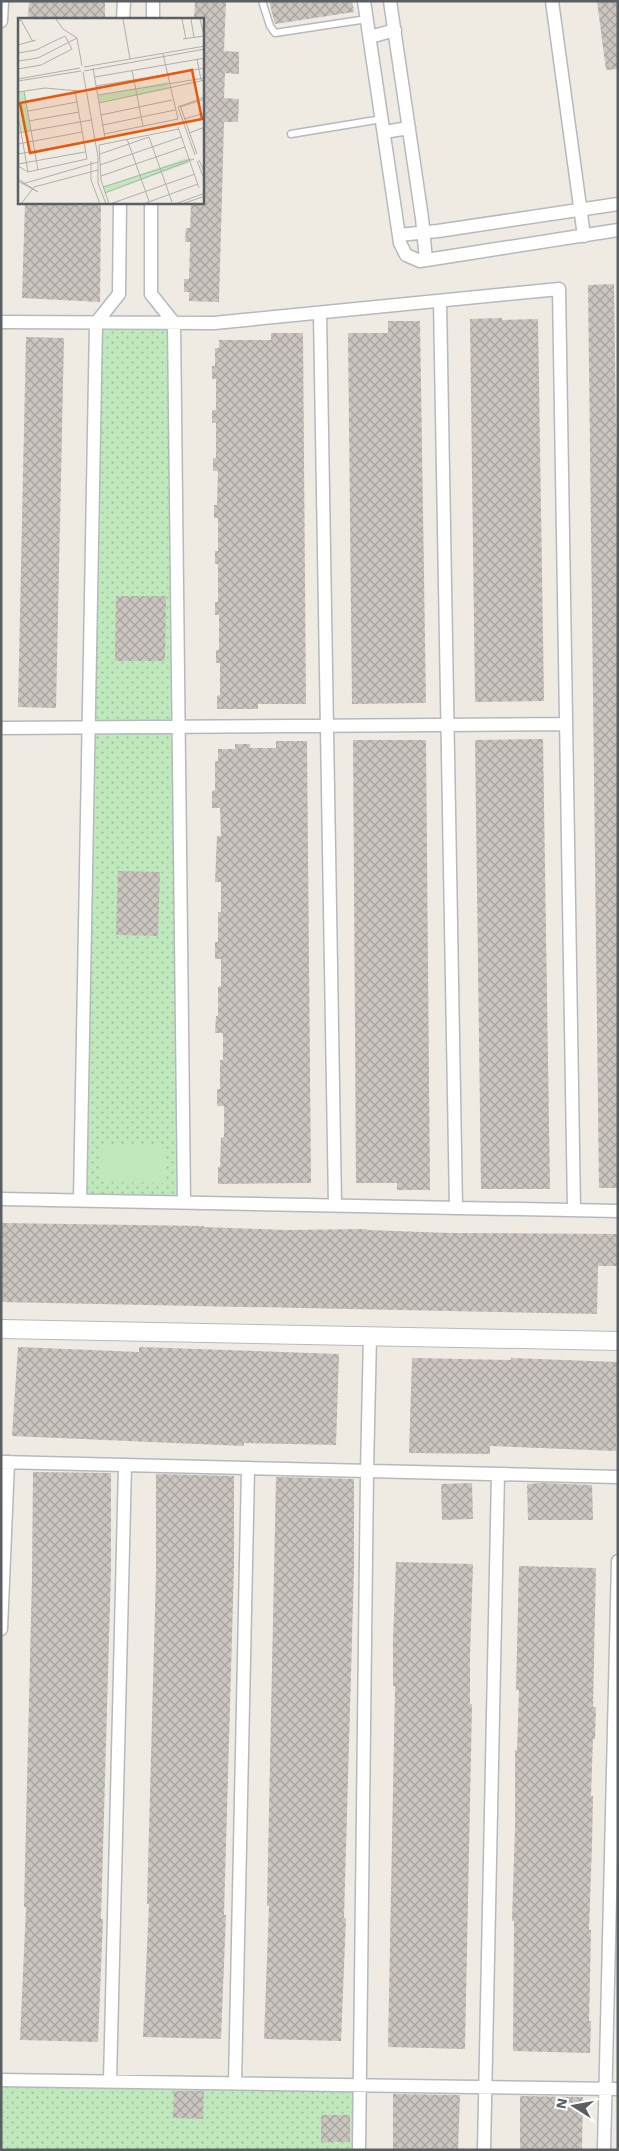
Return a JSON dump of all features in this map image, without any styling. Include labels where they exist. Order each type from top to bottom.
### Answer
[{"type":"street","points":[[1,21],[2,1]]},
{"type":"street","points":[[123,18],[124,1]]},
{"type":"street","points":[[153,1],[153,18]]},
{"type":"street","points":[[364,1],[400,244],[406,255],[420,261],[618,230]]},
{"type":"street","points":[[390,1],[426,260]]},
{"type":"street","points":[[552,1],[584,236]]},
{"type":"street","points":[[370,37],[395,30]]},
{"type":"street","points":[[384,132],[409,128]]},
{"type":"street","points":[[80,1200],[96,323],[119,294],[120,204]]},
{"type":"street","points":[[152,204],[151,294],[174,323],[184,1202]]},
{"type":"street","points":[[399,235],[618,204]]},
{"type":"street","points":[[1,322],[214,323],[559,289],[574,1210]]},
{"type":"street","points":[[440,301],[456,1208]]},
{"type":"street","points":[[320,313],[335,1205]]},
{"type":"street","points":[[1,728],[566,724]]},
{"type":"street","points":[[1,1199],[618,1211]]},
{"type":"street","points":[[1,1329],[618,1341]]},
{"type":"street","points":[[359,2150],[366,1471],[370,1336]]},
{"type":"street","points":[[1,1629],[4,1462],[618,1477]]},
{"type":"street","points":[[110,2081],[125,1465]]},
{"type":"street","points":[[235,2083],[248,1468]]},
{"type":"street","points":[[484,2150],[498,1474]]},
{"type":"street","points":[[604,2150],[612,2089],[618,1561]]},
{"type":"street","points":[[1,2080],[612,2089]]},
{"type":"lane","points":[[262,1],[270,26],[275,33],[367,19]]},
{"type":"lane","points":[[291,134],[382,119]]},
{"type":"green space","points":[[96,323],[174,323],[184,1202],[80,1200]]},
{"type":"green space","points":[[102,1144],[166,1146],[165,1183],[101,1182]]},
{"type":"green space","points":[[1,2080],[360,2085],[359,2150],[1,2150]]},
{"type":"building","points":[[29,1],[105,1],[105,18],[28,18]]},
{"type":"building","points":[[195,1],[226,1],[224,51],[239,52],[239,74],[225,73],[224,98],[239,99],[238,122],[224,122],[219,302],[189,301],[189,292],[184,292],[184,279],[189,279],[190,242],[185,242],[186,228],[190,228],[191,204],[204,204],[204,18],[194,18]]},
{"type":"building","points":[[269,1],[352,1],[354,12],[275,24]]},
{"type":"building","points":[[597,1],[618,1],[618,69],[606,70]]},
{"type":"building","points":[[25,204],[101,204],[100,302],[22,298]]},
{"type":"building","points":[[614,284],[618,569],[618,1188],[599,1188],[588,285]]},
{"type":"building","points":[[502,318],[502,320],[538,319],[544,701],[475,702],[470,319]]},
{"type":"building","points":[[388,321],[420,321],[426,703],[352,704],[348,333],[388,333]]},
{"type":"building","points":[[271,333],[303,333],[306,704],[258,704],[258,709],[217,709],[217,696],[220,695],[220,663],[216,663],[216,650],[219,650],[219,615],[215,615],[215,602],[218,602],[218,564],[215,564],[215,551],[218,551],[218,518],[214,518],[214,505],[217,505],[218,471],[213,471],[213,458],[216,458],[216,423],[212,423],[212,410],[216,410],[216,379],[212,379],[212,366],[215,366],[215,348],[219,348],[219,340],[271,340]]},
{"type":"building","points":[[26,337],[64,338],[56,708],[18,707]]},
{"type":"building","points":[[116,596],[166,596],[165,661],[115,661]]},
{"type":"building","points":[[543,739],[550,1189],[481,1189],[475,740]]},
{"type":"building","points":[[353,740],[426,740],[430,1190],[397,1190],[397,1183],[356,1183]]},
{"type":"building","points":[[276,741],[307,741],[311,1183],[218,1184],[221,1138],[224,1137],[224,1106],[217,1106],[217,1089],[220,1089],[220,1060],[223,1060],[223,1033],[215,1033],[216,1016],[218,1016],[218,987],[221,986],[221,959],[215,959],[215,942],[218,942],[218,912],[221,912],[221,882],[215,882],[217,836],[221,836],[220,808],[212,808],[212,791],[215,790],[215,761],[218,761],[218,749],[235,749],[235,744],[250,744],[250,748],[276,748]]},
{"type":"building","points":[[118,871],[160,872],[158,936],[116,935]]},
{"type":"building","points":[[1,1223],[204,1226],[285,1230],[367,1229],[449,1233],[618,1234],[618,1266],[598,1266],[597,1314],[1,1302]]},
{"type":"building","points":[[18,1347],[139,1352],[139,1347],[339,1354],[336,1445],[244,1443],[244,1446],[12,1436]]},
{"type":"building","points":[[412,1358],[511,1360],[511,1358],[618,1362],[616,1451],[490,1446],[490,1454],[409,1453]]},
{"type":"building","points":[[33,1472],[111,1473],[111,1570],[101,1919],[103,1919],[98,2042],[20,2040],[26,1907],[24,1907]]},
{"type":"building","points":[[156,1474],[234,1476],[234,1566],[224,1915],[226,1915],[221,2039],[143,2037],[149,1904],[147,1904],[156,1573]]},
{"type":"building","points":[[276,1477],[354,1479],[354,1569],[344,1918],[346,1918],[341,2041],[264,2039],[269,1906],[267,1906]]},
{"type":"building","points":[[472,1483],[473,1519],[442,1520],[441,1484]]},
{"type":"building","points":[[527,1484],[592,1485],[593,1520],[528,1520]]},
{"type":"building","points":[[396,1562],[473,1564],[465,2049],[388,2047],[395,1686],[393,1686],[393,1640]]},
{"type":"building","points":[[519,1566],[596,1568],[593,1707],[596,1707],[591,1796],[593,1796],[589,1930],[591,1930],[590,2053],[513,2051],[514,1921],[512,1921],[515,1750],[517,1750],[519,1690],[516,1690]]},
{"type":"building","points":[[174,2091],[204,2091],[203,2119],[173,2118]]},
{"type":"building","points":[[393,2094],[460,2095],[458,2150],[393,2150]]},
{"type":"building","points":[[520,2096],[583,2097],[582,2150],[520,2150]]},
{"type":"building","points":[[321,2115],[350,2115],[350,2142],[321,2142]]}]
